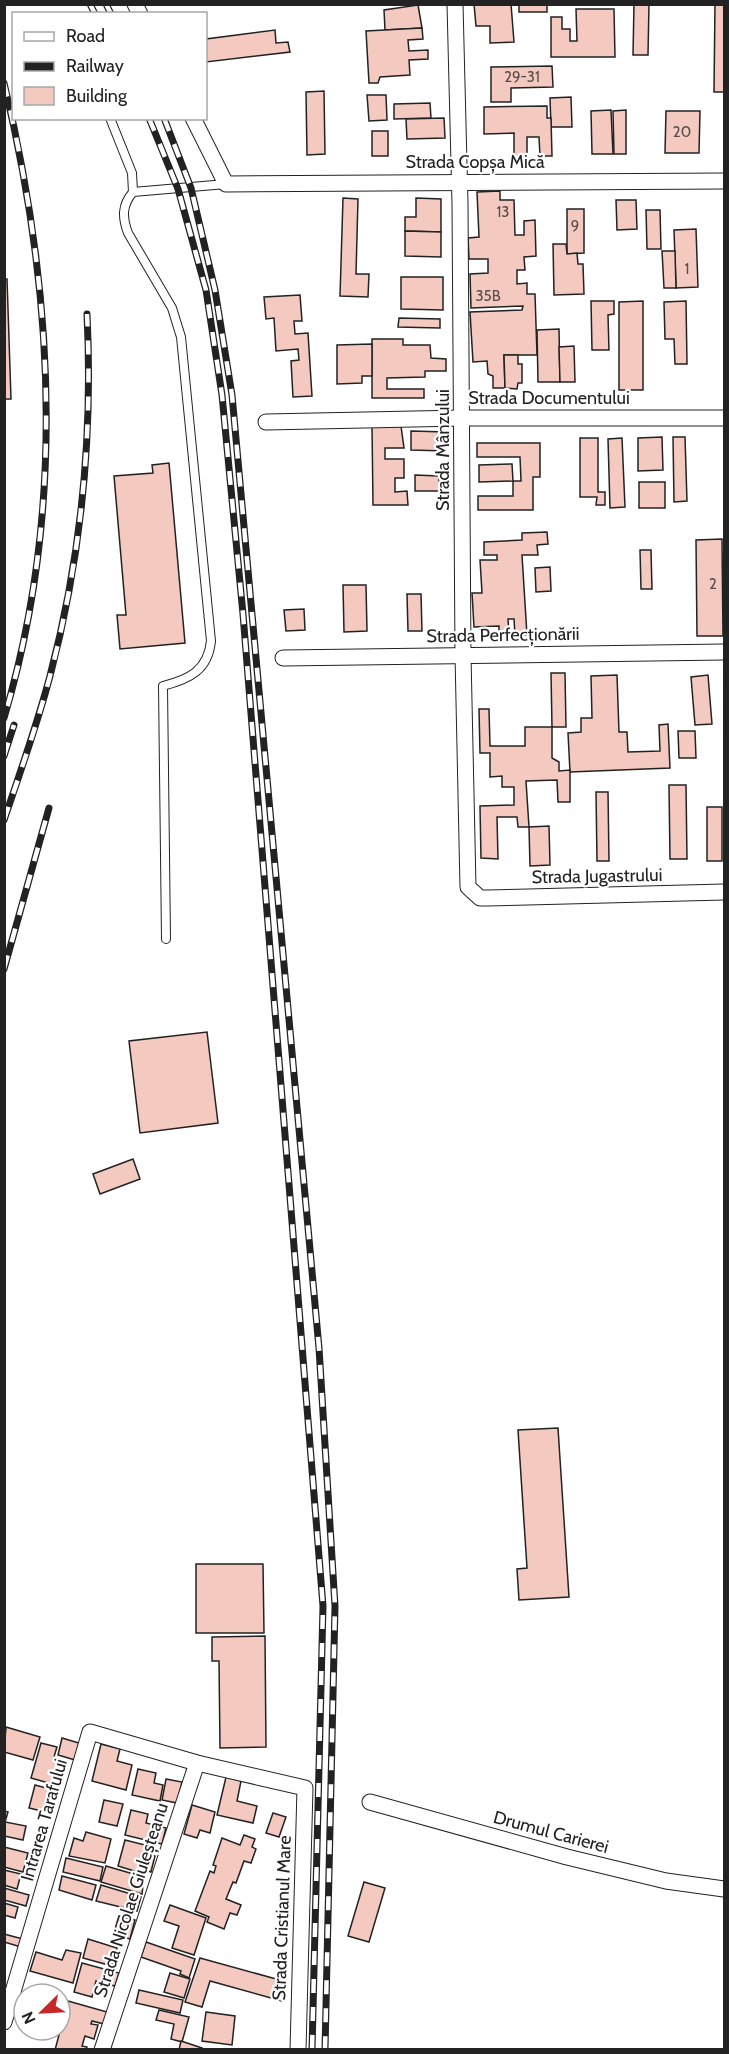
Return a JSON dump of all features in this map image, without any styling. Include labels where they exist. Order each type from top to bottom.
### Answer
[{"type":"street","name":"Strada Mânzului","points":[[455,4],[463,418],[466,878],[473,893]]},
{"type":"street","points":[[194,120],[226,184]]},
{"type":"street","name":"Strada Copșa Mică","points":[[226,184],[724,181]]},
{"type":"street","name":"Strada Documentului","points":[[266,422],[463,418],[724,418]]},
{"type":"street","name":"Strada Perfecționării","points":[[283,658],[724,652]]},
{"type":"street","name":"Strada Jugastrului","points":[[473,893],[487,898],[724,892]]},
{"type":"street","name":"Intrarea Tarafului","points":[[4,2022],[90,1732],[197,1763]]},
{"type":"street","name":"Strada Cristianul Mare","points":[[197,1763],[305,1788],[298,2049]]},
{"type":"street","name":"Strada Nicolae Giuleșteanu","points":[[102,2049],[197,1763]]},
{"type":"street","name":"Drumul Carierei","points":[[370,1802],[567,1857],[666,1881],[724,1889]]},
{"type":"lane","points":[[111,120],[132,173],[134,192]]},
{"type":"lane","points":[[166,939],[163,686],[191,677],[201,670],[207,662],[211,641],[185,357],[172,308],[134,246],[123,220],[127,200],[134,192],[226,184]]},
{"type":"building","points":[[474,4],[511,4],[514,42],[490,43],[490,26],[476,26]]},
{"type":"building","points":[[519,4],[547,4],[547,12],[519,12]]},
{"type":"building","points":[[634,4],[649,4],[648,55],[633,55]]},
{"type":"building","points":[[715,4],[724,4],[724,92],[714,92]]},
{"type":"building","points":[[418,5],[422,28],[385,30],[384,10]]},
{"type":"building","points":[[576,9],[614,9],[615,57],[551,57],[551,17],[562,17],[562,29],[570,29],[570,41],[577,41]]},
{"type":"building","points":[[422,28],[423,39],[408,40],[409,51],[428,50],[428,59],[409,60],[410,75],[380,77],[378,83],[369,83],[366,31]]},
{"type":"building","points":[[275,30],[276,43],[288,42],[290,52],[207,62],[207,39]]},
{"type":"building","points":[[552,66],[553,87],[511,88],[511,102],[491,102],[491,67]]},
{"type":"building","points":[[324,91],[325,154],[307,155],[306,92]]},
{"type":"building","points":[[367,95],[386,95],[387,120],[369,121]]},
{"type":"building","points":[[571,97],[572,127],[551,127],[550,98]]},
{"type":"building","points":[[430,103],[431,118],[394,119],[394,104]]},
{"type":"building","points":[[547,106],[547,118],[551,118],[552,156],[540,156],[539,137],[527,137],[527,164],[514,164],[514,133],[484,134],[484,107]]},
{"type":"building","points":[[611,110],[613,154],[592,154],[591,111]]},
{"type":"building","points":[[626,110],[626,154],[614,154],[613,111]]},
{"type":"building","points":[[666,111],[700,111],[699,153],[665,153]]},
{"type":"building","points":[[444,118],[445,138],[407,139],[406,119]]},
{"type":"building","points":[[372,131],[388,131],[388,156],[372,156]]},
{"type":"building","points":[[500,191],[500,200],[514,200],[515,235],[524,235],[524,221],[535,220],[536,256],[524,257],[525,270],[517,270],[517,284],[527,283],[527,294],[535,294],[537,355],[504,355],[505,388],[493,388],[493,376],[488,374],[487,361],[473,362],[470,312],[522,310],[523,306],[471,308],[470,274],[488,273],[488,259],[469,259],[468,238],[479,237],[477,192]]},
{"type":"building","points":[[343,198],[358,199],[356,274],[369,274],[368,297],[340,296]]},
{"type":"building","points":[[416,198],[441,199],[441,232],[405,231],[405,217],[416,217]]},
{"type":"building","points":[[616,200],[636,200],[637,229],[617,230]]},
{"type":"building","points":[[567,209],[584,209],[584,253],[567,254]]},
{"type":"building","points":[[646,210],[660,210],[661,249],[647,249]]},
{"type":"building","points":[[696,229],[698,287],[676,288],[674,230]]},
{"type":"building","points":[[405,231],[441,232],[441,257],[405,256]]},
{"type":"building","points":[[553,244],[566,244],[567,254],[577,253],[578,264],[583,264],[584,294],[554,295]]},
{"type":"building","points":[[662,251],[675,251],[676,288],[664,288]]},
{"type":"building","points":[[401,277],[443,277],[443,310],[401,309]]},
{"type":"building","points":[[4,279],[7,279],[11,399],[4,399]]},
{"type":"building","points":[[300,295],[302,321],[294,321],[295,334],[308,333],[312,396],[293,397],[291,361],[299,360],[298,349],[276,351],[274,318],[266,319],[264,297]]},
{"type":"building","points":[[591,301],[614,301],[614,314],[608,315],[609,350],[592,350]]},
{"type":"building","points":[[643,301],[643,390],[619,390],[619,302]]},
{"type":"building","points":[[686,301],[687,364],[675,364],[674,339],[665,339],[664,302]]},
{"type":"building","points":[[399,318],[440,319],[440,328],[398,327]]},
{"type":"building","points":[[559,329],[560,382],[538,382],[537,330]]},
{"type":"building","points":[[372,339],[403,339],[403,345],[430,345],[431,358],[446,359],[446,371],[425,371],[425,377],[387,378],[387,389],[424,389],[424,398],[372,398]]},
{"type":"building","points":[[372,344],[372,376],[362,376],[362,383],[337,384],[337,345]]},
{"type":"building","points":[[574,346],[575,382],[560,382],[559,347]]},
{"type":"building","points":[[504,355],[518,355],[518,364],[522,364],[522,383],[518,383],[517,389],[505,388]]},
{"type":"building","points":[[372,426],[401,426],[404,448],[385,448],[385,459],[404,459],[404,478],[395,478],[395,492],[407,491],[408,505],[373,505]]},
{"type":"building","points":[[411,431],[446,432],[446,451],[411,450]]},
{"type":"building","points":[[662,437],[663,470],[638,471],[638,438]]},
{"type":"building","points":[[673,437],[685,437],[687,501],[674,502]]},
{"type":"building","points":[[580,438],[598,438],[598,492],[605,492],[605,505],[596,505],[597,497],[580,497]]},
{"type":"building","points":[[622,438],[625,507],[610,508],[608,439]]},
{"type":"building","points":[[477,443],[540,443],[540,477],[533,477],[533,510],[478,510],[478,496],[513,496],[513,481],[521,481],[520,457],[477,457]]},
{"type":"building","points":[[169,463],[185,643],[120,649],[117,615],[126,615],[114,476],[153,473],[152,465]]},
{"type":"building","points":[[512,464],[513,481],[479,482],[479,465]]},
{"type":"building","points":[[415,475],[439,476],[439,491],[415,491]]},
{"type":"building","points":[[639,482],[665,482],[665,508],[639,508]]},
{"type":"building","points":[[547,532],[548,544],[537,545],[538,555],[522,555],[527,635],[515,635],[514,619],[508,619],[509,633],[499,633],[499,626],[474,627],[472,593],[482,593],[480,560],[497,560],[497,555],[484,555],[484,542],[522,540],[522,533]]},
{"type":"building","points":[[722,539],[723,636],[697,636],[696,540]]},
{"type":"building","points":[[640,550],[651,550],[652,589],[641,589]]},
{"type":"building","points":[[550,567],[551,591],[536,592],[535,568]]},
{"type":"building","points":[[343,585],[366,585],[367,631],[344,632]]},
{"type":"building","points":[[407,594],[421,594],[422,631],[408,631]]},
{"type":"building","points":[[304,609],[305,630],[286,631],[284,610]]},
{"type":"building","points":[[551,673],[565,673],[566,727],[552,727]]},
{"type":"building","points":[[617,675],[619,732],[627,732],[628,752],[660,751],[659,725],[668,724],[670,768],[570,772],[568,733],[581,732],[581,718],[592,718],[591,676]]},
{"type":"building","points":[[708,675],[712,724],[695,725],[691,677]]},
{"type":"building","points":[[479,709],[489,709],[490,746],[525,746],[525,727],[552,727],[552,758],[559,762],[559,771],[570,770],[570,802],[558,802],[557,780],[526,781],[529,827],[518,827],[517,817],[497,817],[498,859],[481,858],[480,806],[514,805],[514,787],[502,787],[502,776],[490,777],[490,753],[480,753]]},
{"type":"building","points":[[678,731],[695,731],[696,758],[679,758]]},
{"type":"building","points":[[669,785],[686,785],[687,859],[670,859]]},
{"type":"building","points":[[596,792],[608,792],[609,861],[597,861]]},
{"type":"building","points":[[707,807],[722,807],[722,861],[707,861]]},
{"type":"building","points":[[549,826],[550,865],[530,866],[529,827]]},
{"type":"building","points":[[207,1032],[218,1123],[140,1133],[129,1041]]},
{"type":"building","points":[[133,1159],[140,1179],[100,1194],[93,1174]]},
{"type":"building","points":[[558,1428],[569,1597],[519,1600],[517,1569],[527,1568],[518,1430]]},
{"type":"building","points":[[196,1564],[263,1564],[264,1633],[196,1633]]},
{"type":"building","points":[[265,1636],[266,1747],[220,1748],[219,1661],[212,1661],[212,1637]]},
{"type":"building","points":[[6,1727],[40,1737],[33,1760],[4,1752]]},
{"type":"building","points":[[62,1738],[79,1743],[75,1760],[58,1755]]},
{"type":"building","points":[[41,1743],[57,1747],[53,1760],[63,1762],[60,1773],[55,1771],[52,1784],[31,1778]]},
{"type":"building","points":[[101,1744],[120,1749],[117,1761],[132,1765],[126,1790],[92,1781]]},
{"type":"building","points":[[138,1769],[156,1773],[154,1783],[163,1785],[160,1801],[132,1795]]},
{"type":"building","points":[[227,1773],[242,1776],[237,1801],[257,1806],[253,1823],[217,1815]]},
{"type":"building","points":[[166,1779],[182,1782],[177,1803],[162,1800]]},
{"type":"building","points":[[35,1785],[50,1789],[48,1797],[54,1799],[50,1813],[29,1808]]},
{"type":"building","points":[[104,1800],[123,1804],[117,1826],[99,1822]]},
{"type":"building","points":[[192,1805],[215,1812],[210,1833],[200,1830],[197,1838],[184,1834]]},
{"type":"building","points":[[131,1810],[148,1814],[146,1823],[166,1828],[162,1844],[125,1835]]},
{"type":"building","points":[[4,1811],[8,1812],[5,1822],[26,1826],[23,1840],[4,1836]]},
{"type":"building","points":[[273,1813],[286,1817],[279,1837],[266,1833]]},
{"type":"building","points":[[86,1832],[111,1839],[105,1863],[69,1856],[74,1838],[83,1841]]},
{"type":"building","points":[[244,1835],[255,1839],[252,1847],[256,1849],[251,1863],[244,1861],[236,1883],[233,1882],[226,1899],[241,1905],[237,1915],[230,1913],[224,1929],[207,1922],[209,1917],[195,1911],[210,1871],[214,1873],[216,1866],[213,1865],[222,1838],[240,1845]]},
{"type":"building","points":[[125,1840],[153,1847],[151,1855],[155,1856],[151,1872],[145,1870],[144,1874],[118,1866]]},
{"type":"building","points":[[4,1847],[28,1853],[23,1872],[4,1867]]},
{"type":"building","points":[[66,1858],[103,1867],[100,1881],[63,1872]]},
{"type":"building","points":[[106,1866],[144,1877],[142,1894],[101,1882]]},
{"type":"building","points":[[4,1870],[21,1874],[17,1889],[4,1885]]},
{"type":"building","points":[[62,1876],[96,1885],[92,1900],[59,1890]]},
{"type":"building","points":[[364,1882],[385,1888],[369,1942],[348,1936]]},
{"type":"building","points":[[101,1885],[141,1897],[137,1911],[96,1901]]},
{"type":"building","points":[[4,1888],[29,1895],[26,1906],[4,1900]]},
{"type":"building","points":[[4,1903],[18,1907],[15,1918],[4,1915]]},
{"type":"building","points":[[170,1905],[206,1918],[194,1955],[172,1948],[179,1926],[164,1921]]},
{"type":"building","points":[[119,1916],[135,1920],[130,1939],[116,1935],[118,1930],[115,1929]]},
{"type":"building","points":[[4,1934],[23,1939],[21,1947],[4,1942]]},
{"type":"building","points":[[88,1939],[117,1948],[112,1966],[83,1958]]},
{"type":"building","points":[[146,1942],[195,1959],[189,1978],[180,1974],[181,1971],[141,1957]]},
{"type":"building","points":[[66,1950],[81,1953],[73,1983],[30,1971],[36,1952],[62,1960]]},
{"type":"building","points":[[200,1958],[287,1982],[282,2001],[210,1981],[202,2007],[185,2002]]},
{"type":"building","points":[[82,1963],[119,1973],[115,1986],[96,1981],[92,1997],[74,1992]]},
{"type":"building","points":[[170,1973],[190,1979],[184,1998],[164,1992]]},
{"type":"building","points":[[139,1990],[183,2000],[180,2013],[136,2003]]},
{"type":"building","points":[[72,2002],[107,2012],[104,2024],[92,2021],[91,2024],[98,2025],[94,2039],[85,2036],[82,2046],[87,2047],[86,2050],[55,2050],[57,2042],[72,2042]]},
{"type":"building","points":[[159,2010],[189,2017],[182,2042],[171,2039],[174,2024],[156,2020]]},
{"type":"building","points":[[206,2012],[235,2016],[232,2045],[202,2041]]},
{"type":"building","points":[[181,2041],[202,2048],[201,2050],[179,2050]]},
{"type":"railway","points":[[90,4],[94,12]]},
{"type":"railway","points":[[106,4],[110,12]]},
{"type":"railway","points":[[4,83],[21,162],[34,241],[42,321],[46,401],[44,481],[37,561],[24,640],[4,718]]},
{"type":"railway","points":[[150,120],[178,189],[206,290],[222,395],[243,614],[323,1606],[312,2050]]},
{"type":"railway","points":[[165,120],[191,188],[215,290],[232,395],[319,1348],[335,1606],[325,2050]]},
{"type":"railway","points":[[4,820],[45,694],[70,587],[86,451],[87,314]]},
{"type":"railway","points":[[4,756],[14,725]]},
{"type":"railway","points":[[4,969],[49,808]]}]
